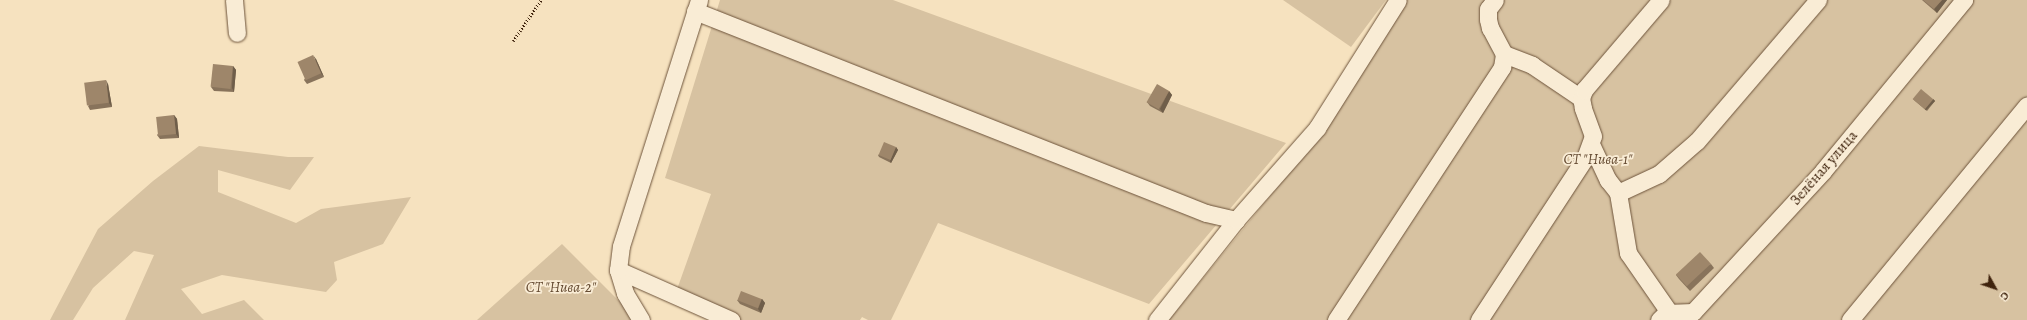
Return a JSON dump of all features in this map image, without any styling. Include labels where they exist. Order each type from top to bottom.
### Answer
[{"type":"street","points":[[234,0],[237,33]]},
{"type":"street","points":[[1157,320],[1236,220],[1317,128],[1398,0]]},
{"type":"street","points":[[1336,320],[1481,102],[1502,67],[1504,54],[1490,28],[1488,19],[1488,9],[1495,0]]},
{"type":"street","points":[[1581,98],[1584,90],[1661,0]]},
{"type":"street","points":[[1618,193],[1659,174],[1697,141],[1818,0]]},
{"type":"street","name":"Зелёная улица","points":[[1664,316],[1693,316],[1823,171],[1964,0]]},
{"type":"street","points":[[641,320],[625,293],[618,270],[623,239],[697,5],[1206,212],[1236,220]]},
{"type":"street","points":[[1479,320],[1521,260],[1585,158],[1591,144],[1591,129],[1581,98],[1532,65],[1504,54]]},
{"type":"street","points":[[1850,320],[2027,105]]},
{"type":"street","points":[[1591,144],[1608,180],[1618,193],[1628,253],[1664,316]]},
{"type":"street","points":[[618,270],[731,320]]},
{"type":"path","points":[[513,41],[541,0]]},
{"type":"green space","points":[[720,0],[893,0],[1286,143],[1149,304],[938,223],[891,320],[868,320],[862,317],[860,320],[730,320],[675,295],[711,194],[665,178]]},
{"type":"green space","points":[[1283,0],[1386,0],[1351,47]]},
{"type":"green space","name":"СТ \"Нива-1\"","points":[[1405,0],[2027,0],[2027,320],[1169,320],[1323,131]]},
{"type":"green space","points":[[199,146],[288,157],[314,157],[290,190],[218,170],[218,192],[296,223],[321,209],[411,197],[383,244],[334,262],[337,280],[326,292],[222,275],[181,289],[202,314],[244,300],[264,320],[125,320],[154,255],[134,251],[93,288],[73,320],[50,320],[98,229],[153,181]]},
{"type":"green space","name":"СТ \"Нива-2\"","points":[[562,244],[638,320],[477,320]]},
{"type":"building","points":[[1923,0],[1942,0],[1934,9]]},
{"type":"building","points":[[313,55],[321,73],[306,80],[297,62]]},
{"type":"building","points":[[213,64],[233,66],[230,89],[211,87]]},
{"type":"building","points":[[106,80],[109,103],[87,106],[84,83]]},
{"type":"building","points":[[1157,84],[1169,91],[1159,109],[1146,102]]},
{"type":"building","points":[[1921,89],[1933,99],[1925,109],[1913,99]]},
{"type":"building","points":[[174,115],[176,134],[158,136],[156,117]]},
{"type":"building","points":[[884,142],[896,147],[890,160],[879,155]]},
{"type":"building","points":[[1700,252],[1711,264],[1687,286],[1676,275]]},
{"type":"building","points":[[741,291],[762,299],[758,308],[737,300]]}]
